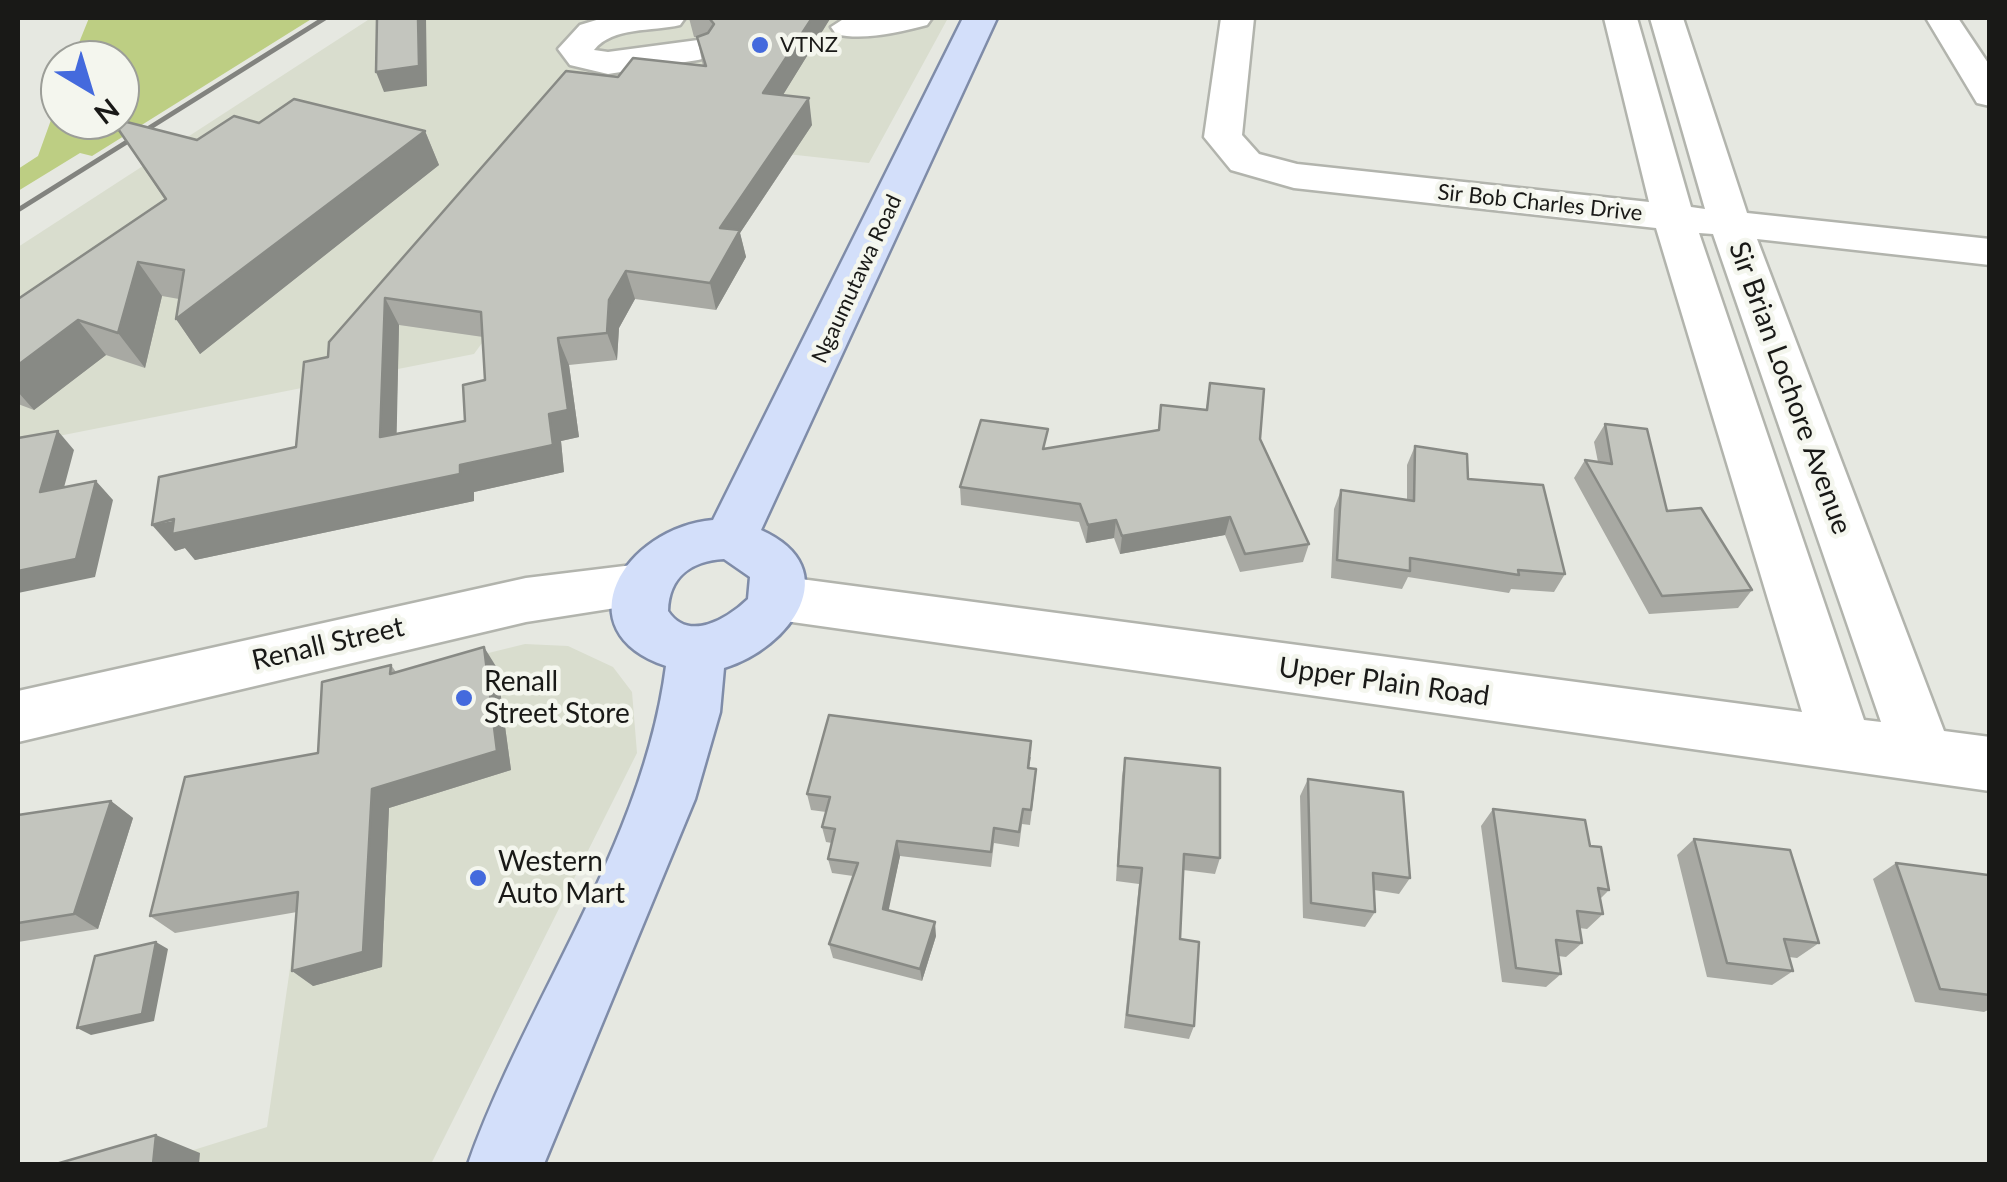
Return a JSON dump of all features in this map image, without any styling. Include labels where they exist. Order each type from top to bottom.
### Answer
[{"type":"main road","name":"Ngaumutawa Road","points":[[730,539],[980,18]]},
{"type":"main road","points":[[730,539],[754,546],[770,559],[780,577],[778,598],[768,618],[749,634],[724,646],[697,650],[668,644],[648,630],[638,609],[642,586],[656,565],[677,549],[703,540],[730,539]]},
{"type":"main road","points":[[506,1164],[664,799],[690,712],[697,650]]},
{"type":"street","points":[[668,18],[609,26],[586,36],[575,49],[582,58],[608,63],[698,50]]},
{"type":"street","points":[[848,27],[915,18]]},
{"type":"street","name":"Sir Bob Charles Drive","points":[[1237,18],[1224,137],[1245,162],[1294,176],[1990,252]]},
{"type":"street","name":"Sir Brian Lochore Avenue","points":[[1620,18],[1673,217],[1842,744]]},
{"type":"street","name":"Sir Brian Lochore Avenue","points":[[1667,18],[1730,224],[1922,754]]},
{"type":"street","points":[[1942,18],[1990,95]]},
{"type":"street","name":"Renall Street","points":[[18,717],[526,600],[642,586]]},
{"type":"street","name":"Upper Plain Road","points":[[778,598],[1990,764]]},
{"type":"shaded area","points":[[371,18],[948,18],[869,163],[632,137],[474,354],[18,444],[18,247]]},
{"type":"shaded area","points":[[525,644],[568,646],[613,667],[632,692],[637,753],[431,1164],[149,1164],[267,1127],[330,692]]},
{"type":"green space","points":[[89,18],[313,18],[140,126],[140,40],[80,40]]},
{"type":"green space","points":[[44,140],[118,140],[92,156],[80,153],[18,191],[18,169],[38,156]]},
{"type":"building","points":[[377,18],[418,18],[419,66],[376,72]]},
{"type":"building","points":[[709,18],[812,18],[763,93],[809,98],[720,228],[740,230],[710,283],[626,271],[609,300],[607,333],[558,338],[568,410],[549,414],[553,445],[460,465],[460,474],[172,534],[174,519],[152,525],[159,477],[296,447],[304,362],[328,357],[329,342],[566,71],[618,77],[633,58],[706,66],[697,37],[708,33],[714,24]],"holes":[[[385,298],[481,312],[485,380],[463,385],[465,421],[380,437]]]},
{"type":"building","points":[[294,99],[425,131],[176,319],[184,270],[138,262],[118,333],[78,320],[18,365],[18,299],[166,199],[126,140],[140,140],[140,125],[197,140],[234,116],[259,123]]},
{"type":"building","points":[[1210,383],[1264,389],[1260,439],[1309,544],[1245,554],[1230,517],[1122,536],[1116,520],[1088,525],[1080,504],[960,487],[981,420],[1048,429],[1043,449],[1159,430],[1161,405],[1207,410]]},
{"type":"building","points":[[1605,424],[1647,429],[1667,511],[1701,508],[1752,590],[1662,596],[1585,460],[1612,464]]},
{"type":"building","points":[[58,431],[40,492],[96,481],[76,559],[18,571],[18,438]]},
{"type":"building","points":[[1415,446],[1467,454],[1468,479],[1543,485],[1565,574],[1518,570],[1519,575],[1410,558],[1410,571],[1337,560],[1341,490],[1414,501]]},
{"type":"building","points":[[484,647],[497,751],[372,789],[363,952],[292,971],[298,892],[150,916],[185,777],[318,753],[322,682],[391,665],[390,674]]},
{"type":"building","points":[[829,715],[1031,741],[1028,768],[1036,769],[1031,810],[1023,809],[1019,832],[994,828],[991,852],[897,841],[883,909],[935,922],[920,969],[829,944],[858,863],[828,859],[835,829],[822,827],[830,797],[807,794]]},
{"type":"building","points":[[1125,758],[1220,768],[1220,858],[1184,854],[1180,939],[1199,942],[1194,1026],[1127,1015],[1142,868],[1118,866]]},
{"type":"building","points":[[1308,779],[1403,792],[1410,878],[1373,873],[1375,912],[1311,903]]},
{"type":"building","points":[[111,801],[74,914],[18,923],[18,815]]},
{"type":"building","points":[[1493,809],[1585,820],[1590,846],[1601,847],[1609,890],[1598,888],[1603,914],[1577,911],[1582,943],[1556,940],[1561,974],[1516,968]]},
{"type":"building","points":[[1694,839],[1790,850],[1819,943],[1784,939],[1793,971],[1727,963]]},
{"type":"building","points":[[1896,863],[1988,875],[1990,995],[1940,989]]},
{"type":"building","points":[[156,942],[142,1014],[77,1028],[95,956]]},
{"type":"building","points":[[156,1135],[153,1164],[56,1164]]},
{"type":"railway","points":[[18,210],[325,18]]},
{"type":"place","name":"VTNZ","points":[[760,45]]},
{"type":"place","name":"Renall Street Store","points":[[464,698]]},
{"type":"place","name":"Western Auto Mart","points":[[478,878]]}]
